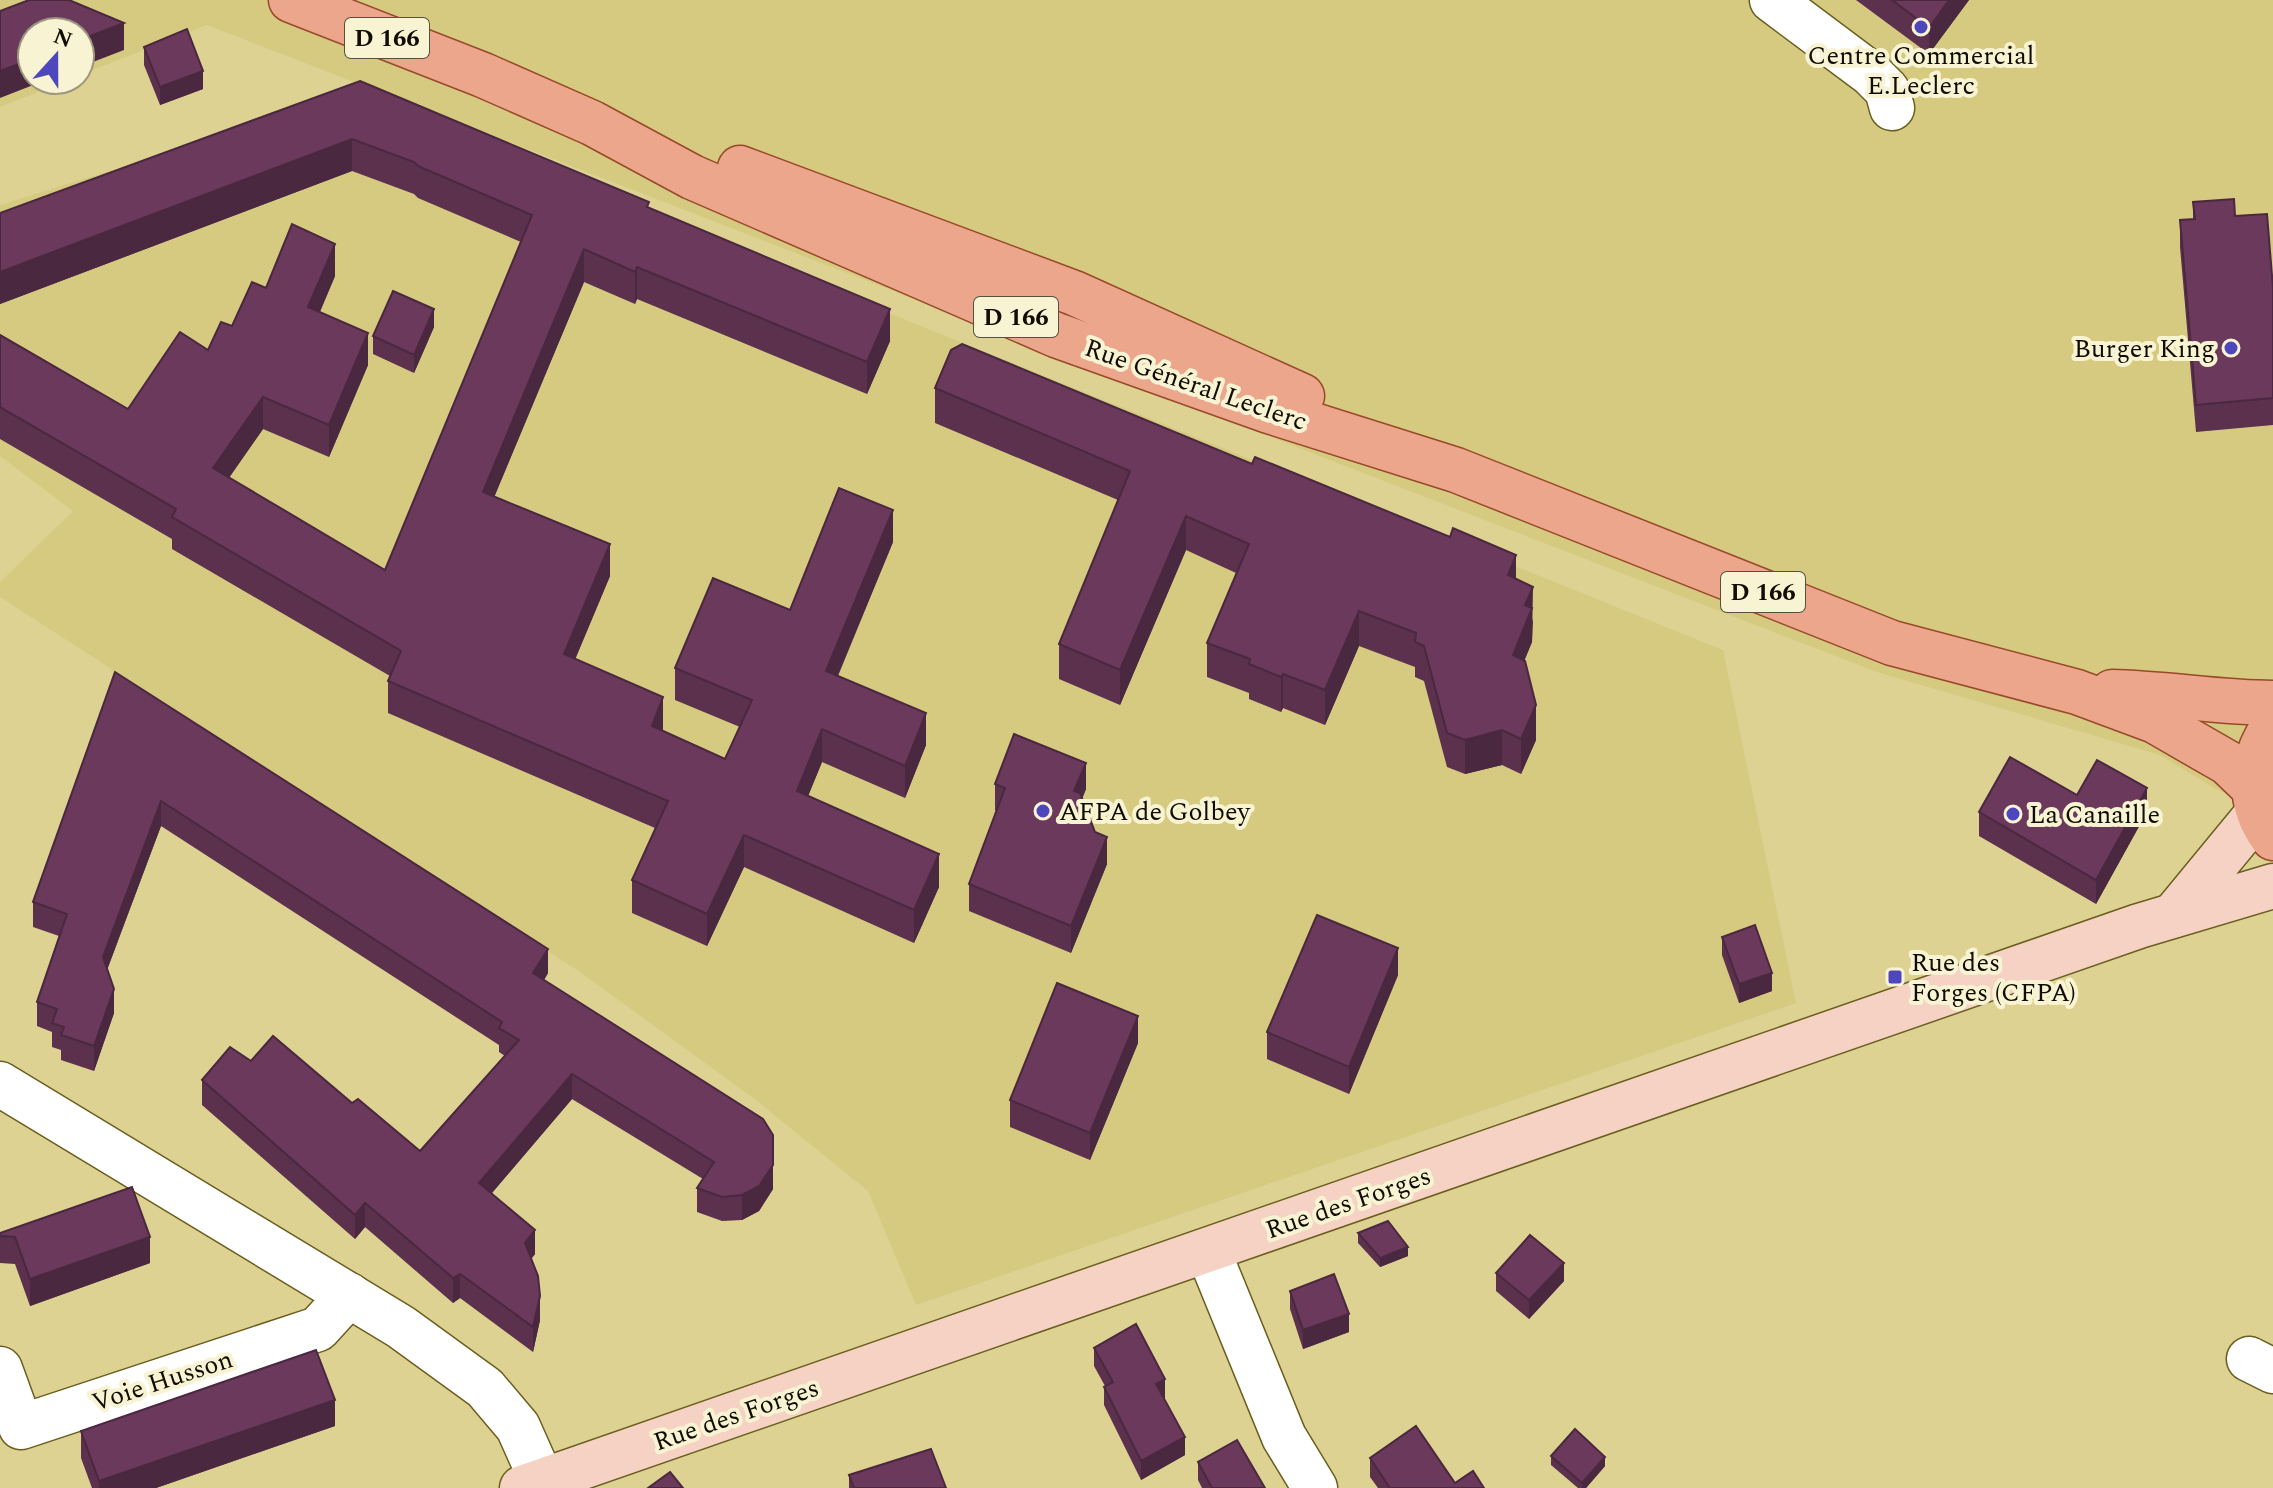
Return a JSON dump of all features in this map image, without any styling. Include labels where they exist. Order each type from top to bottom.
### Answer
[{"type":"main road","name":"Rue Général Leclerc","points":[[291,0],[483,75],[592,123],[692,177],[1056,335],[1269,411],[1456,470],[1892,643],[2077,692],[2155,721],[2228,763],[2262,813]]},
{"type":"main road","name":"Rue Général Leclerc","points":[[2077,692],[2159,693],[2235,703],[2273,703]]},
{"type":"main road","points":[[2174,915],[2262,813],[2255,766],[2261,747],[2273,727]]},
{"type":"main road","name":"Rue des Forges","points":[[532,1484],[2174,915],[2273,886]]},
{"type":"street","points":[[1772,0],[1871,74],[1887,90],[1892,108]]},
{"type":"street","points":[[0,1084],[401,1327],[485,1388],[518,1427],[532,1484]]},
{"type":"street","points":[[1208,1251],[1284,1437],[1315,1488]]},
{"type":"street","name":"Voie Husson","points":[[0,1369],[21,1427],[318,1329],[349,1295]]},
{"type":"shaded area","points":[[0,0],[2273,0],[2273,816],[2216,789],[2160,755],[1877,672],[207,25],[96,69],[96,16],[16,16],[16,96],[28,96],[0,107]]},
{"type":"shaded area","name":"AFPA de Golbey","points":[[351,96],[1723,650],[1796,1003],[916,1305],[868,1191],[756,1100],[580,972],[0,597],[0,582],[73,511],[0,456],[0,205]]},
{"type":"building","points":[[29,0],[69,0],[124,23],[96,34],[96,16],[16,16],[16,65],[0,71],[0,11]]},
{"type":"building","points":[[1892,0],[1949,0],[1929,28]]},
{"type":"building","points":[[187,29],[203,71],[160,87],[144,47]]},
{"type":"building","points":[[360,81],[649,202],[647,207],[890,309],[867,362],[637,267],[635,272],[584,249],[483,492],[610,544],[564,654],[663,697],[652,726],[725,759],[752,700],[675,668],[713,578],[790,610],[839,488],[893,510],[826,671],[926,713],[905,766],[822,729],[797,791],[939,854],[914,910],[744,835],[707,914],[632,880],[668,801],[388,681],[401,651],[172,517],[176,509],[0,407],[0,335],[128,409],[180,332],[208,350],[221,322],[232,326],[252,282],[266,288],[292,224],[335,244],[308,307],[368,333],[329,425],[263,397],[213,468],[385,570],[532,215],[414,162],[352,139],[0,272],[0,213]]},
{"type":"building","name":"Burger King","points":[[2234,199],[2235,216],[2267,214],[2273,288],[2273,398],[2196,405],[2180,220],[2195,219],[2193,202]]},
{"type":"building","points":[[393,291],[434,309],[414,355],[373,336]]},
{"type":"building","points":[[962,344],[1252,464],[1255,457],[1450,537],[1453,528],[1516,555],[1508,575],[1533,587],[1525,605],[1532,608],[1513,655],[1525,661],[1536,705],[1521,739],[1502,730],[1465,740],[1447,733],[1424,646],[1415,642],[1416,633],[1359,611],[1325,690],[1283,674],[1281,677],[1249,664],[1250,659],[1207,643],[1249,544],[1186,516],[1120,670],[1059,644],[1130,471],[935,388],[951,350]]},
{"type":"building","points":[[115,672],[548,949],[533,973],[763,1119],[773,1135],[773,1165],[759,1186],[742,1195],[722,1197],[697,1188],[714,1162],[572,1074],[479,1183],[535,1230],[525,1243],[538,1276],[540,1296],[533,1327],[460,1274],[453,1278],[365,1203],[355,1215],[202,1080],[230,1047],[251,1061],[273,1036],[352,1103],[358,1099],[420,1151],[519,1040],[499,1028],[502,1022],[161,801],[103,957],[114,989],[94,1046],[61,1035],[64,1027],[52,1023],[57,1009],[37,1002],[67,914],[33,902]]},
{"type":"building","points":[[1014,734],[1086,763],[1074,791],[1080,793],[1095,832],[1107,837],[1071,926],[969,884],[1005,788],[995,784]]},
{"type":"building","points":[[2010,757],[2077,795],[2097,760],[2147,788],[2096,880],[1979,812]]},
{"type":"building","points":[[1317,915],[1398,948],[1349,1067],[1267,1032]]},
{"type":"building","points":[[1755,925],[1772,973],[1739,984],[1722,937]]},
{"type":"building","points":[[1057,983],[1138,1016],[1090,1133],[1010,1100]]},
{"type":"building","points":[[132,1187],[150,1237],[30,1279],[15,1237],[0,1236],[0,1233]]},
{"type":"building","points":[[1388,1221],[1408,1247],[1380,1258],[1358,1233]]},
{"type":"building","points":[[1530,1235],[1564,1263],[1529,1300],[1496,1273]]},
{"type":"building","points":[[1334,1274],[1349,1314],[1303,1330],[1290,1291]]},
{"type":"building","points":[[1136,1324],[1165,1379],[1156,1384],[1185,1437],[1141,1461],[1104,1387],[1113,1382],[1094,1348]]},
{"type":"building","points":[[316,1350],[335,1400],[99,1481],[81,1431]]},
{"type":"building","points":[[1416,1426],[1455,1483],[1473,1471],[1484,1488],[1390,1488],[1370,1458]]},
{"type":"building","points":[[1575,1429],[1605,1457],[1582,1483],[1551,1456]]},
{"type":"building","points":[[1237,1440],[1265,1488],[1212,1488],[1198,1462]]},
{"type":"building","points":[[931,1449],[946,1488],[854,1488],[849,1475]]},
{"type":"building","points":[[670,1472],[683,1488],[648,1488]]},
{"type":"place","name":"Centre Commercial E.Leclerc","points":[[1921,27]]},
{"type":"place","name":"Burger King","points":[[2231,348]]},
{"type":"place","name":"AFPA de Golbey","points":[[1043,811]]},
{"type":"place","name":"La Canaille","points":[[2013,814]]},
{"type":"place","name":"Rue des Forges (CFPA)","points":[[1895,977]]}]
